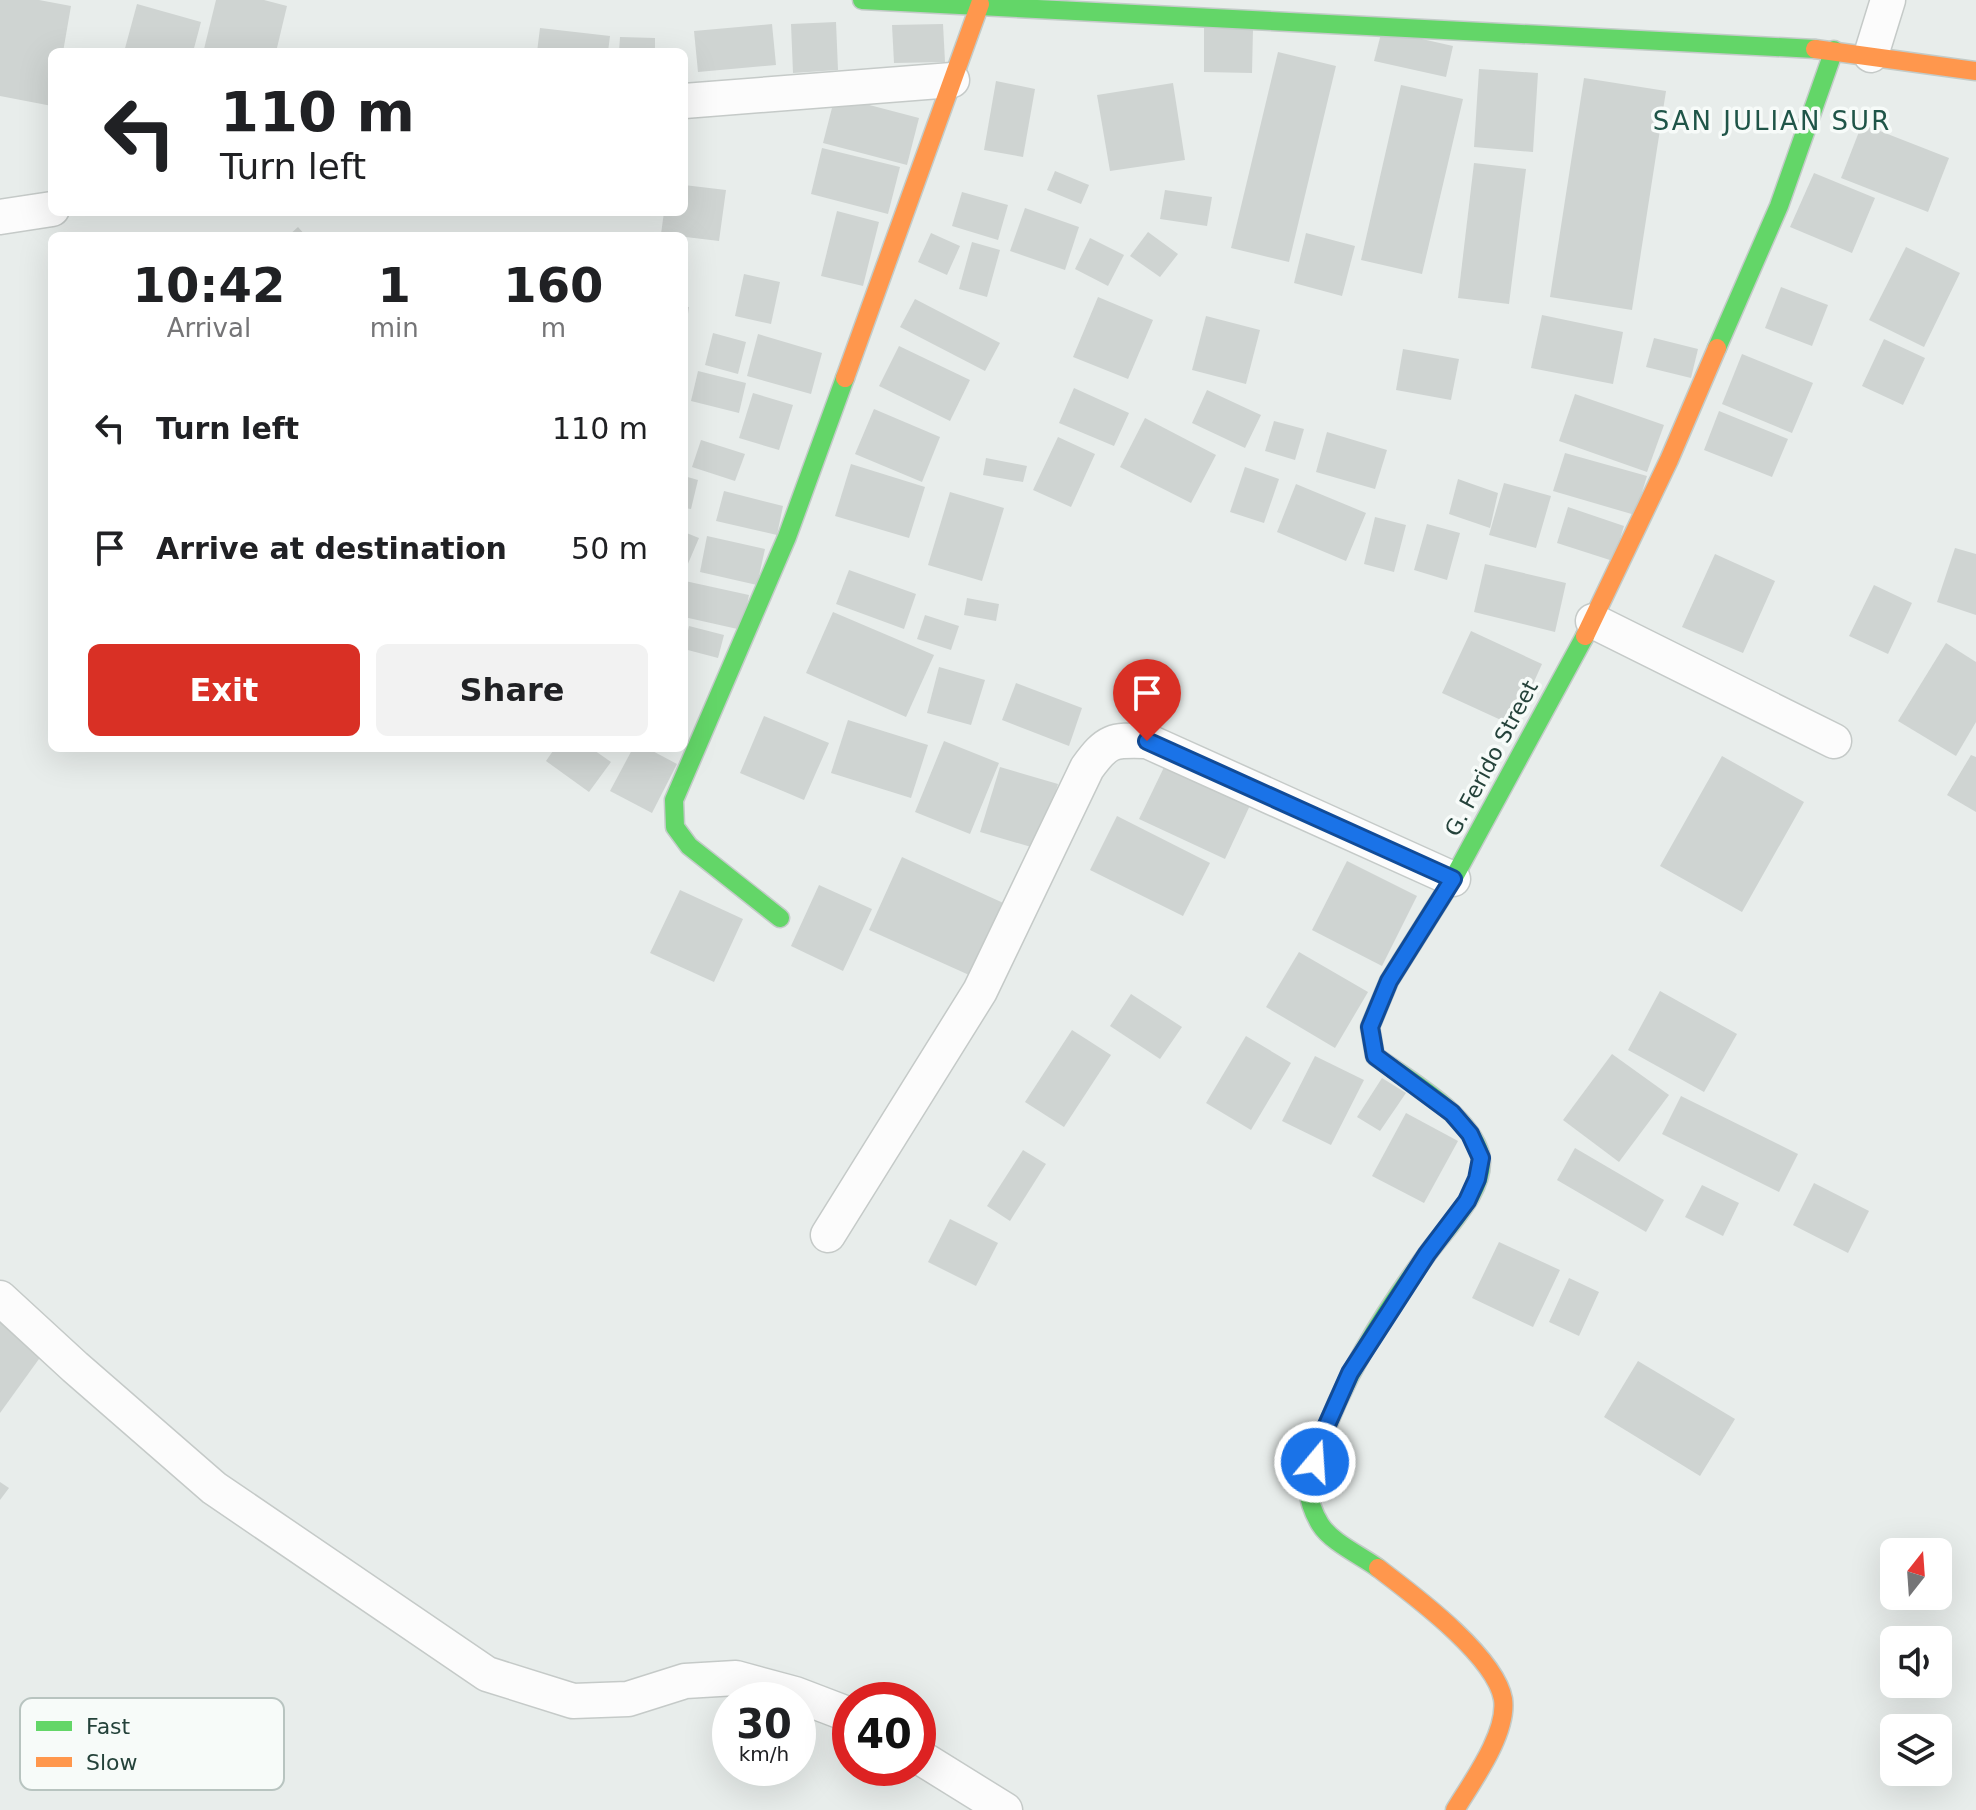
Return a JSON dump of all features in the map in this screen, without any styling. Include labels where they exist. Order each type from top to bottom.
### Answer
[{"type":"street","points":[[862,0],[1834,50],[1976,71]]},
{"type":"street","points":[[1871,55],[1888,0]]},
{"type":"street","points":[[780,918],[689,846],[675,827],[674,800],[787,537],[980,4]]},
{"type":"street","name":"G. Ferido Street","points":[[1455,1810],[1486,1759],[1499,1724],[1503,1701],[1496,1678],[1448,1625],[1321,1526],[1308,1489],[1322,1436],[1350,1373],[1427,1254],[1467,1201],[1477,1179],[1481,1158],[1470,1134],[1452,1113],[1375,1056],[1370,1027],[1389,981],[1453,879],[1593,621],[1669,460],[1779,206],[1834,50]]},
{"type":"street","points":[[688,101],[952,80]]},
{"type":"street","points":[[0,217],[48,210]]},
{"type":"street","points":[[1593,621],[1834,741]]},
{"type":"street","points":[[828,1235],[980,991],[1087,768],[1101,749],[1118,740],[1147,741],[1453,879]]},
{"type":"street","points":[[0,1298],[214,1488],[487,1674],[573,1701],[628,1699],[685,1681],[736,1678],[795,1694],[832,1708]]},
{"type":"street","points":[[936,1767],[1005,1810]]},
{"type":"building","points":[[0,0],[39,0],[71,6],[64,48],[48,48],[48,105],[0,96]]},
{"type":"building","points":[[216,0],[264,0],[287,6],[277,48],[204,48]]},
{"type":"building","points":[[137,4],[201,22],[194,48],[125,48]]},
{"type":"building","points":[[836,22],[838,70],[793,73],[791,24]]},
{"type":"building","points":[[772,24],[776,65],[698,72],[694,31]]},
{"type":"building","points":[[943,24],[945,62],[894,63],[892,25]]},
{"type":"building","points":[[540,28],[610,36],[608,48],[538,48]]},
{"type":"building","points":[[1204,28],[1253,29],[1252,73],[1204,72]]},
{"type":"building","points":[[1382,30],[1453,46],[1446,77],[1374,61]]},
{"type":"building","points":[[620,37],[655,38],[655,48],[619,48]]},
{"type":"building","points":[[1278,52],[1336,66],[1289,262],[1231,248]]},
{"type":"building","points":[[1479,69],[1538,73],[1533,152],[1474,147]]},
{"type":"building","points":[[1584,78],[1666,91],[1632,310],[1550,297]]},
{"type":"building","points":[[996,81],[1035,89],[1023,157],[984,150]]},
{"type":"building","points":[[1173,83],[1185,160],[1110,171],[1097,95]]},
{"type":"building","points":[[1401,85],[1463,99],[1422,274],[1361,260]]},
{"type":"building","points":[[835,96],[919,118],[907,165],[823,143]]},
{"type":"building","points":[[1862,124],[1949,158],[1928,212],[1841,178]]},
{"type":"building","points":[[822,148],[900,167],[888,214],[811,194]]},
{"type":"building","points":[[1474,163],[1526,169],[1509,304],[1458,298]]},
{"type":"building","points":[[1055,171],[1089,185],[1081,204],[1047,190]]},
{"type":"building","points":[[1814,173],[1875,198],[1852,253],[1790,227]]},
{"type":"building","points":[[688,185],[726,190],[719,241],[688,237],[688,232],[661,232],[663,216],[688,216]]},
{"type":"building","points":[[1165,190],[1212,197],[1207,226],[1160,219]]},
{"type":"building","points":[[962,192],[1008,205],[998,240],[952,226]]},
{"type":"building","points":[[1025,208],[1079,227],[1065,270],[1010,251]]},
{"type":"building","points":[[837,211],[879,222],[863,286],[821,276]]},
{"type":"building","points":[[1148,232],[1178,254],[1160,277],[1130,256]]},
{"type":"building","points":[[931,233],[960,246],[947,275],[918,262]]},
{"type":"building","points":[[1306,233],[1355,246],[1342,296],[1294,283]]},
{"type":"building","points":[[1090,238],[1124,255],[1108,286],[1075,269]]},
{"type":"building","points":[[972,242],[1000,250],[987,297],[959,289]]},
{"type":"building","points":[[1906,247],[1960,273],[1924,347],[1869,320]]},
{"type":"building","points":[[744,274],[780,282],[771,324],[735,316]]},
{"type":"building","points":[[1781,287],[1828,305],[1812,346],[1765,328]]},
{"type":"building","points":[[1098,297],[1153,320],[1128,379],[1073,357]]},
{"type":"building","points":[[915,299],[1000,343],[985,371],[900,327]]},
{"type":"building","points":[[1542,315],[1623,332],[1613,384],[1531,368]]},
{"type":"building","points":[[1206,316],[1260,330],[1246,384],[1192,370]]},
{"type":"building","points":[[713,333],[746,342],[738,374],[705,365]]},
{"type":"building","points":[[758,334],[822,353],[811,394],[747,376]]},
{"type":"building","points":[[1654,338],[1698,349],[1691,378],[1646,367]]},
{"type":"building","points":[[1884,339],[1925,358],[1903,405],[1862,386]]},
{"type":"building","points":[[899,346],[970,380],[950,421],[879,386]]},
{"type":"building","points":[[1403,349],[1459,359],[1451,400],[1396,390]]},
{"type":"building","points":[[1742,354],[1813,383],[1792,433],[1722,404]]},
{"type":"building","points":[[698,371],[746,383],[739,413],[691,401]]},
{"type":"building","points":[[1074,388],[1129,413],[1114,446],[1059,423]]},
{"type":"building","points":[[1207,390],[1261,415],[1245,448],[1192,423]]},
{"type":"building","points":[[753,393],[793,405],[779,450],[739,438]]},
{"type":"building","points":[[1575,394],[1664,425],[1647,472],[1559,441]]},
{"type":"building","points":[[874,409],[940,437],[922,482],[855,454]]},
{"type":"building","points":[[1719,411],[1788,439],[1772,477],[1704,450]]},
{"type":"building","points":[[1145,418],[1216,455],[1191,503],[1120,467]]},
{"type":"building","points":[[1274,421],[1304,429],[1295,460],[1265,451]]},
{"type":"building","points":[[1327,432],[1387,450],[1375,489],[1316,472]]},
{"type":"building","points":[[1058,437],[1095,454],[1071,507],[1033,490]]},
{"type":"building","points":[[701,440],[745,454],[735,481],[692,467]]},
{"type":"building","points":[[1565,453],[1647,476],[1635,515],[1553,491]]},
{"type":"building","points":[[986,458],[1027,466],[1023,482],[983,475]]},
{"type":"building","points":[[851,464],[925,487],[909,538],[835,516]]},
{"type":"building","points":[[1245,467],[1279,479],[1264,523],[1230,512]]},
{"type":"building","points":[[688,477],[698,480],[691,509],[688,509]]},
{"type":"building","points":[[1458,479],[1498,493],[1490,528],[1449,514]]},
{"type":"building","points":[[1504,483],[1551,496],[1536,548],[1489,535]]},
{"type":"building","points":[[1296,484],[1366,513],[1346,561],[1277,532]]},
{"type":"building","points":[[724,491],[783,506],[777,535],[716,521]]},
{"type":"building","points":[[950,492],[1004,508],[982,581],[928,565]]},
{"type":"building","points":[[1568,507],[1624,526],[1613,561],[1557,543]]},
{"type":"building","points":[[1375,517],[1406,525],[1394,572],[1364,564]]},
{"type":"building","points":[[1427,524],[1460,533],[1447,580],[1414,570]]},
{"type":"building","points":[[688,534],[699,538],[688,564]]},
{"type":"building","points":[[707,536],[765,549],[757,585],[700,572]]},
{"type":"building","points":[[1955,548],[1976,554],[1976,615],[1937,602]]},
{"type":"building","points":[[1715,554],[1775,581],[1743,653],[1682,627]]},
{"type":"building","points":[[1485,564],[1566,583],[1555,632],[1474,612]]},
{"type":"building","points":[[849,570],[916,594],[904,629],[836,604]]},
{"type":"building","points":[[688,582],[749,595],[742,630],[688,618]]},
{"type":"building","points":[[1874,585],[1912,603],[1888,654],[1849,636]]},
{"type":"building","points":[[967,598],[999,604],[996,621],[964,615]]},
{"type":"building","points":[[833,612],[934,655],[906,717],[806,673]]},
{"type":"building","points":[[925,615],[959,626],[951,650],[917,639]]},
{"type":"building","points":[[689,626],[724,635],[718,658],[688,650]]},
{"type":"building","points":[[1471,631],[1542,664],[1514,726],[1442,693]]},
{"type":"building","points":[[1946,643],[1976,662],[1976,722],[1956,756],[1898,721]]},
{"type":"building","points":[[939,667],[985,680],[971,725],[927,713]]},
{"type":"building","points":[[1016,683],[1082,708],[1069,746],[1002,720]]},
{"type":"building","points":[[764,716],[829,743],[804,800],[740,773]]},
{"type":"building","points":[[848,720],[928,745],[911,798],[831,773]]},
{"type":"building","points":[[944,741],[999,763],[970,834],[915,812]]},
{"type":"building","points":[[552,752],[597,752],[611,762],[589,792],[546,761]]},
{"type":"building","points":[[631,752],[654,752],[677,764],[652,813],[610,791]]},
{"type":"building","points":[[1971,755],[1976,757],[1976,812],[1947,795]]},
{"type":"building","points":[[1722,756],[1804,802],[1742,912],[1660,866]]},
{"type":"building","points":[[1168,759],[1253,799],[1225,859],[1139,819]]},
{"type":"building","points":[[1000,767],[1058,784],[1038,849],[980,832]]},
{"type":"building","points":[[1117,816],[1210,863],[1183,916],[1090,870]]},
{"type":"building","points":[[902,857],[1010,906],[978,979],[869,930]]},
{"type":"building","points":[[1347,861],[1417,896],[1382,966],[1312,930]]},
{"type":"building","points":[[819,885],[872,909],[843,971],[791,946]]},
{"type":"building","points":[[680,890],[743,919],[714,982],[650,953]]},
{"type":"building","points":[[1299,952],[1368,992],[1335,1048],[1266,1007]]},
{"type":"building","points":[[1660,991],[1737,1034],[1704,1092],[1628,1050]]},
{"type":"building","points":[[1131,994],[1182,1027],[1160,1059],[1110,1026]]},
{"type":"building","points":[[1072,1030],[1111,1055],[1064,1127],[1025,1102]]},
{"type":"building","points":[[1246,1036],[1291,1063],[1251,1130],[1206,1103]]},
{"type":"building","points":[[1612,1054],[1669,1095],[1619,1162],[1563,1120]]},
{"type":"building","points":[[1315,1056],[1364,1080],[1331,1145],[1282,1121]]},
{"type":"building","points":[[1382,1078],[1406,1093],[1380,1131],[1357,1117]]},
{"type":"building","points":[[1681,1096],[1798,1154],[1779,1192],[1662,1134]]},
{"type":"building","points":[[1406,1113],[1458,1141],[1424,1203],[1372,1176]]},
{"type":"building","points":[[1575,1148],[1664,1200],[1646,1232],[1557,1180]]},
{"type":"building","points":[[1023,1150],[1046,1164],[1010,1221],[987,1206]]},
{"type":"building","points":[[1814,1183],[1869,1211],[1848,1253],[1793,1225]]},
{"type":"building","points":[[1702,1185],[1739,1203],[1723,1236],[1685,1217]]},
{"type":"building","points":[[950,1219],[998,1243],[976,1286],[928,1262]]},
{"type":"building","points":[[1499,1242],[1560,1270],[1533,1327],[1472,1298]]},
{"type":"building","points":[[1569,1278],[1599,1292],[1579,1336],[1549,1322]]},
{"type":"building","points":[[0,1322],[44,1352],[0,1413]]},
{"type":"building","points":[[1638,1361],[1735,1419],[1700,1476],[1604,1417]]},
{"type":"building","points":[[0,1482],[9,1488],[0,1500]]},
{"type":"traffic: fast","points":[[862,0],[1815,49]]},
{"type":"traffic: fast","points":[[1717,348],[1779,206],[1834,50]]},
{"type":"traffic: fast","points":[[780,918],[689,846],[675,827],[674,800],[787,537],[845,378]]},
{"type":"traffic: fast","points":[[1378,1568],[1325,1531],[1309,1498],[1310,1476],[1338,1401],[1364,1349],[1411,1276],[1464,1207],[1481,1167],[1474,1139],[1450,1111],[1375,1056],[1370,1027],[1389,981],[1453,879],[1585,636]]},
{"type":"traffic: slow","points":[[845,378],[980,4]]},
{"type":"traffic: slow","points":[[1815,49],[1976,71]]},
{"type":"traffic: slow","points":[[1585,636],[1669,460],[1717,348]]},
{"type":"traffic: slow","points":[[1378,1568],[1469,1645],[1497,1682],[1503,1699],[1500,1727],[1494,1742],[1455,1810]]},
{"type":"district","name":"SAN JULIAN SUR","points":[[1772,121]]},
{"type":"route","points":[[1147,741],[1453,879],[1389,981],[1370,1027],[1375,1056],[1452,1113],[1470,1134],[1481,1158],[1477,1179],[1467,1201],[1427,1254],[1350,1373],[1322,1436],[1315,1462]]}]
